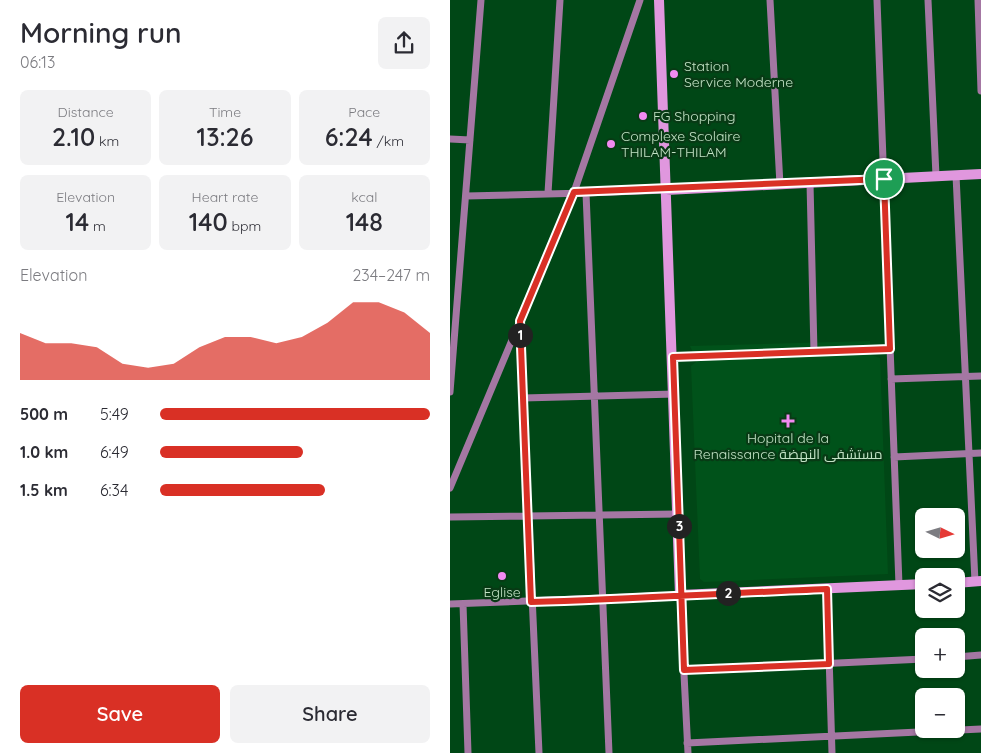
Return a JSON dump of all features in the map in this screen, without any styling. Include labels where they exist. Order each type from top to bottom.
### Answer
[{"type":"street","points":[[450,392],[481,0]]},
{"type":"street","points":[[548,193],[560,0]]},
{"type":"street","points":[[450,488],[574,192],[640,0]]},
{"type":"street","points":[[659,0],[675,394],[680,595],[688,753]]},
{"type":"street","points":[[770,0],[780,185]]},
{"type":"street","points":[[877,0],[899,585]]},
{"type":"street","points":[[928,0],[936,176]]},
{"type":"street","points":[[978,0],[981,91]]},
{"type":"street","points":[[450,139],[470,140]]},
{"type":"street","points":[[466,196],[666,190],[981,174]]},
{"type":"street","points":[[956,175],[969,453],[978,582],[965,583]]},
{"type":"street","points":[[810,183],[814,352]]},
{"type":"street","points":[[586,192],[610,753]]},
{"type":"street","points":[[520,321],[539,753]]},
{"type":"street","points":[[673,357],[890,349]]},
{"type":"street","points":[[891,380],[981,376]]},
{"type":"street","points":[[523,398],[675,394]]},
{"type":"street","points":[[894,457],[981,453]]},
{"type":"street","points":[[450,517],[678,514]]},
{"type":"street","points":[[450,604],[604,600],[915,584]]},
{"type":"street","points":[[827,589],[832,753]]},
{"type":"street","points":[[463,604],[468,753]]},
{"type":"street","points":[[965,656],[981,655]]},
{"type":"street","points":[[684,670],[915,659]]},
{"type":"street","points":[[687,743],[981,729]]},
{"type":"shaded area","name":"Hopital de la Renaissance مستشفى النهضة","points":[[870,341],[871,355],[880,358],[888,574],[704,582],[700,579],[691,366],[696,362],[690,346]]},
{"type":"place","name":"Station Service Moderne","points":[[674,74]]},
{"type":"place","name":"FG Shopping","points":[[643,116]]},
{"type":"place","name":"Complexe Scolaire THILAM-THILAM","points":[[611,144]]},
{"type":"place","name":"Hopital de la Renaissance مستشفى النهضة","points":[[788,421]]},
{"type":"place","name":"Eglise","points":[[502,576]]},
{"type":"route","points":[[884,179],[780,185],[574,192],[520,321],[531,602],[604,600],[680,595],[827,589],[829,664],[684,670],[681,624],[680,595],[676,434],[673,357],[890,349],[884,179]]}]
